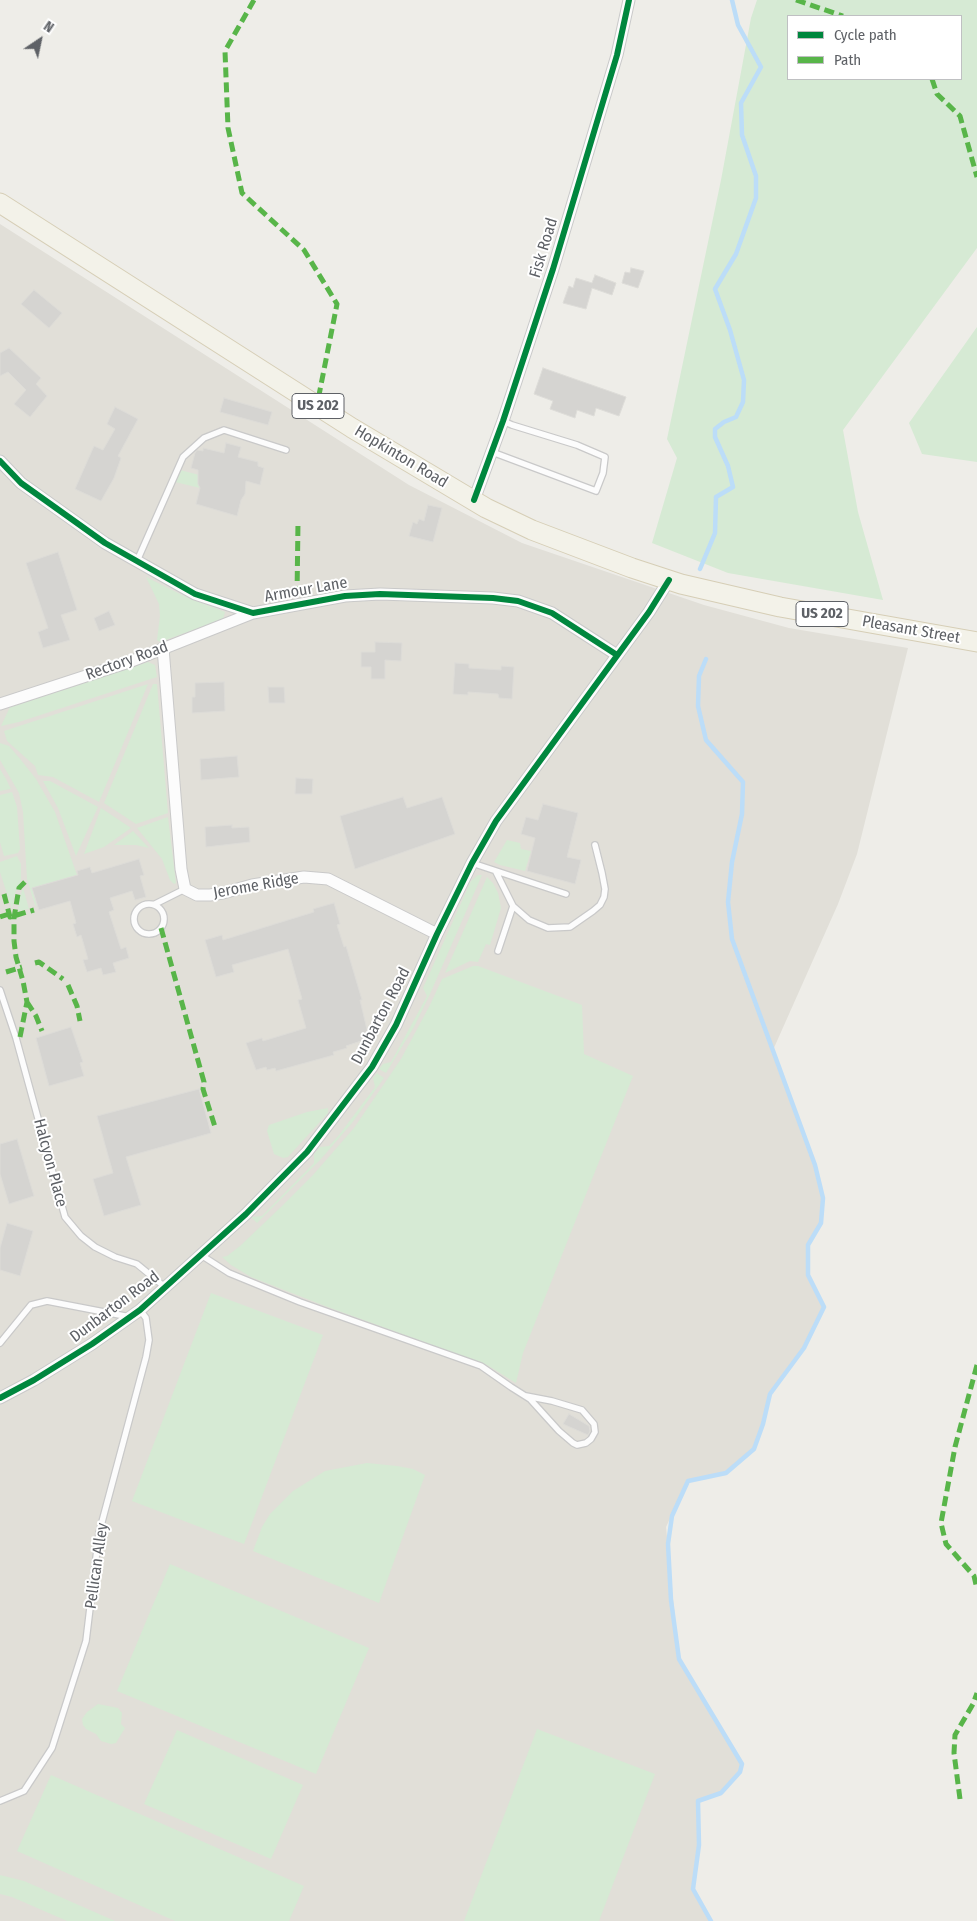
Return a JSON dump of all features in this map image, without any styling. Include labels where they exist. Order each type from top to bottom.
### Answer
[{"type":"main road","name":"Hopkinton Road","points":[[0,203],[352,428],[474,500],[507,518],[557,540],[668,580]]},
{"type":"main road","name":"Pleasant Street","points":[[668,580],[780,607],[977,642]]},
{"type":"street","name":"Fisk Road","points":[[474,500],[503,421],[553,269],[617,55],[629,0]]},
{"type":"street","name":"Armour Lane","points":[[0,461],[21,483],[105,543],[195,594],[253,613],[354,595],[380,594],[493,598],[518,601],[552,613],[617,655]]},
{"type":"street","name":"Dunbarton Road","points":[[0,1398],[34,1380],[92,1344],[140,1310],[246,1214],[307,1152],[372,1067],[396,1025],[437,934],[472,863],[496,821],[649,612],[668,580]]},
{"type":"street","name":"Rectory Road","points":[[0,704],[128,662],[253,613]]},
{"type":"street","points":[[163,648],[181,869],[185,889]]},
{"type":"street","name":"Jerome Ridge","points":[[185,889],[197,895],[210,895],[252,885],[304,877],[328,879],[437,934]]},
{"type":"lane","points":[[492,452],[596,491],[603,473],[605,457],[577,445],[512,426],[503,421]]},
{"type":"lane","points":[[137,561],[183,456],[204,438],[224,430],[286,450]]},
{"type":"lane","points":[[496,872],[513,906],[529,920],[548,928],[570,927],[600,905],[604,897],[605,889],[595,845]]},
{"type":"lane","points":[[472,863],[566,894]]},
{"type":"lane","points":[[155,904],[163,912],[163,926],[160,930],[151,934],[137,930],[133,920],[136,911],[144,904],[155,904],[185,889]]},
{"type":"lane","points":[[498,951],[513,906]]},
{"type":"lane","name":"Halcyon Place","points":[[0,990],[16,1038],[65,1217],[81,1236],[94,1247],[137,1264],[165,1287]]},
{"type":"lane","points":[[200,1255],[229,1274],[291,1299],[481,1366],[538,1406],[559,1431],[573,1443],[577,1445],[586,1443],[591,1439],[595,1432],[594,1424],[582,1410],[526,1396]]},
{"type":"lane","points":[[0,1343],[31,1305],[47,1301],[130,1316]]},
{"type":"lane","name":"Pellican Alley","points":[[0,1801],[24,1791],[52,1748],[86,1641],[99,1534],[149,1340],[146,1318],[140,1310]]},
{"type":"shaded area","points":[[0,224],[409,485],[522,543],[704,605],[789,628],[908,648],[857,854],[838,904],[773,1050],[815,1165],[823,1198],[821,1223],[809,1245],[808,1275],[824,1307],[804,1348],[770,1394],[754,1449],[726,1473],[688,1481],[666,1527],[679,1659],[742,1764],[740,1772],[721,1793],[698,1801],[699,1845],[693,1889],[711,1921],[0,1921]]},
{"type":"green space","points":[[757,0],[977,0],[977,248],[843,430],[858,512],[883,600],[728,573],[652,543],[677,458],[667,439],[721,180],[751,18]]},
{"type":"green space","points":[[977,327],[977,462],[922,454],[909,423]]},
{"type":"green space","points":[[180,470],[203,476],[200,488],[175,482]]},
{"type":"green space","points":[[146,577],[184,596],[225,612],[223,619],[160,642],[157,640],[160,616],[159,604]]},
{"type":"green space","points":[[148,662],[155,665],[157,677],[19,722],[1,726],[10,707]]},
{"type":"green space","points":[[148,684],[99,802],[53,777],[38,775],[35,766],[7,741],[4,731]]},
{"type":"green space","points":[[153,684],[157,684],[168,813],[136,824],[104,803]]},
{"type":"green space","points":[[0,743],[9,746],[36,779],[55,812],[77,875],[32,888],[37,906],[35,905],[27,879],[23,812],[19,793],[0,760]]},
{"type":"green space","points":[[0,769],[6,779],[11,789],[0,791]]},
{"type":"green space","points":[[43,781],[50,781],[98,807],[76,856],[58,808]]},
{"type":"green space","points":[[12,792],[17,807],[20,849],[18,853],[4,856],[0,842],[0,795]]},
{"type":"green space","points":[[101,808],[131,828],[104,847],[84,854]]},
{"type":"green space","points":[[168,817],[176,883],[174,884],[170,880],[162,859],[137,828]]},
{"type":"green space","points":[[133,831],[149,848],[136,845],[114,845]]},
{"type":"green space","points":[[507,840],[520,843],[521,849],[531,851],[525,871],[494,862]]},
{"type":"green space","points":[[17,856],[21,864],[21,881],[15,893],[12,909],[0,872],[0,862]]},
{"type":"green space","points":[[478,875],[482,875],[430,994],[414,1027],[386,1073],[379,1069],[383,1064],[391,1062],[427,996],[423,988],[471,881]]},
{"type":"green space","points":[[487,877],[493,883],[498,893],[501,908],[490,945],[486,944],[478,962],[470,961],[445,973]]},
{"type":"green space","points":[[23,888],[29,909],[18,911],[19,899]]},
{"type":"green space","points":[[473,966],[478,966],[582,1005],[584,1054],[633,1076],[523,1353],[516,1383],[487,1365],[251,1277],[222,1257],[227,1256],[240,1246],[281,1207],[313,1175],[354,1128],[401,1059],[442,979]]},
{"type":"green space","points":[[377,1073],[384,1078],[352,1123],[321,1159],[257,1223],[251,1217],[262,1216],[314,1163],[314,1154],[320,1147],[329,1146],[339,1135],[375,1087],[373,1078]]},
{"type":"green space","points":[[328,1108],[328,1113],[288,1157],[283,1158],[274,1154],[267,1131],[269,1125],[307,1112]]},
{"type":"green space","points":[[211,1293],[323,1335],[244,1544],[132,1501]]},
{"type":"green space","points":[[367,1463],[413,1469],[425,1475],[379,1603],[253,1551],[262,1527],[270,1514],[293,1491],[325,1471]]},
{"type":"green space","points":[[170,1564],[369,1648],[316,1774],[117,1691]]},
{"type":"green space","points":[[98,1704],[118,1708],[122,1713],[121,1724],[125,1728],[116,1743],[111,1744],[101,1741],[96,1734],[86,1729],[83,1725],[82,1719],[87,1712]]},
{"type":"green space","points":[[537,1729],[655,1774],[599,1921],[464,1921]]},
{"type":"green space","points":[[177,1730],[303,1785],[271,1859],[144,1804]]},
{"type":"green space","points":[[51,1775],[304,1886],[289,1921],[175,1921],[17,1851]]},
{"type":"green space","points":[[0,1875],[24,1881],[115,1921],[67,1921],[12,1897],[0,1894]]},
{"type":"building","points":[[631,268],[644,271],[638,288],[622,283],[625,272],[630,273]]},
{"type":"building","points":[[595,275],[616,283],[612,295],[592,288],[586,309],[563,303],[569,286],[573,288],[576,278],[592,283]]},
{"type":"building","points":[[34,290],[62,313],[49,328],[21,304]]},
{"type":"building","points":[[9,348],[41,378],[36,384],[47,396],[30,417],[14,404],[26,390],[8,372],[0,376],[0,353]]},
{"type":"building","points":[[543,368],[626,397],[619,416],[596,408],[594,416],[577,410],[575,418],[550,409],[553,401],[534,394]]},
{"type":"building","points":[[224,398],[272,412],[268,425],[220,412]]},
{"type":"building","points":[[115,407],[138,419],[118,456],[121,458],[114,478],[101,501],[75,489],[94,446],[103,450],[115,429],[107,424]]},
{"type":"building","points":[[226,443],[241,447],[238,457],[258,462],[258,466],[264,468],[260,485],[246,481],[245,494],[241,500],[237,516],[196,504],[200,488],[198,484],[198,470],[191,468],[195,453],[197,450],[203,451],[203,448],[224,453]]},
{"type":"building","points":[[428,505],[442,508],[433,542],[409,536],[413,522],[417,524],[419,519],[424,521]]},
{"type":"building","points":[[58,552],[77,610],[61,615],[70,640],[43,648],[38,632],[48,628],[26,563]]},
{"type":"building","points":[[109,611],[115,625],[99,631],[94,618]]},
{"type":"building","points":[[375,642],[402,643],[401,661],[385,660],[385,679],[371,679],[371,667],[361,667],[361,652],[375,652]]},
{"type":"building","points":[[455,663],[469,664],[469,668],[501,670],[501,666],[514,667],[512,699],[499,698],[498,694],[468,692],[468,695],[453,694]]},
{"type":"building","points":[[224,682],[225,711],[192,713],[192,697],[195,697],[195,683]]},
{"type":"building","points":[[268,687],[284,687],[285,703],[269,703]]},
{"type":"building","points":[[237,756],[239,777],[201,780],[200,759]]},
{"type":"building","points":[[296,778],[313,779],[312,794],[295,794]]},
{"type":"building","points":[[403,797],[407,808],[442,797],[455,834],[355,869],[340,816]]},
{"type":"building","points":[[543,804],[578,813],[567,857],[581,860],[575,884],[527,871],[535,838],[521,834],[526,817],[538,820]]},
{"type":"building","points":[[232,825],[232,828],[249,827],[250,842],[206,847],[205,827]]},
{"type":"building","points":[[139,859],[144,875],[140,876],[146,897],[135,900],[132,891],[110,898],[114,910],[109,912],[121,949],[126,947],[129,958],[113,963],[116,972],[103,975],[101,968],[87,972],[83,960],[88,959],[81,935],[77,937],[73,924],[76,923],[70,901],[39,910],[32,888],[78,875],[77,871],[90,867],[92,873]]},
{"type":"building","points":[[334,903],[340,924],[337,925],[344,947],[346,946],[362,1000],[360,1000],[368,1034],[364,1040],[333,1052],[334,1055],[276,1071],[275,1068],[267,1070],[266,1067],[256,1070],[246,1043],[262,1038],[263,1041],[306,1028],[298,1000],[302,999],[288,949],[232,965],[234,972],[216,977],[205,940],[222,935],[223,940],[314,912],[313,909]]},
{"type":"building","points":[[71,1027],[83,1062],[80,1063],[84,1076],[49,1086],[36,1038]]},
{"type":"building","points":[[199,1089],[211,1133],[126,1157],[141,1205],[104,1216],[93,1179],[113,1173],[97,1116]]},
{"type":"building","points":[[17,1139],[34,1196],[9,1204],[0,1174],[0,1144]]},
{"type":"building","points":[[7,1223],[33,1231],[20,1276],[0,1270],[0,1248]]},
{"type":"building","points":[[569,1414],[589,1426],[590,1431],[588,1435],[563,1424]]},
{"type":"waterway","points":[[700,569],[715,533],[716,497],[733,487],[728,466],[715,437],[715,429],[724,422],[736,417],[743,402],[744,380],[730,330],[715,289],[736,254],[756,198],[756,176],[742,135],[741,103],[761,67],[738,25],[732,0]]},
{"type":"waterway","points":[[706,659],[699,676],[698,706],[706,740],[743,782],[742,814],[732,862],[728,902],[732,939],[815,1165],[823,1198],[821,1223],[808,1245],[808,1275],[824,1307],[804,1348],[770,1394],[763,1424],[754,1449],[726,1473],[688,1481],[672,1516],[668,1544],[671,1600],[679,1659],[742,1764],[740,1772],[721,1793],[698,1801],[699,1845],[693,1889],[711,1921]]},
{"type":"marked path","points":[[254,0],[225,51],[228,128],[242,193],[304,250],[337,304],[317,405]]},
{"type":"marked path","points":[[796,0],[840,15]]},
{"type":"marked path","points":[[932,80],[937,94],[960,116],[977,177]]},
{"type":"marked path","points":[[297,596],[298,522]]},
{"type":"marked path","points":[[20,1037],[27,1002],[16,957],[14,918],[19,888],[25,882]]},
{"type":"marked path","points":[[4,894],[10,917],[34,910]]},
{"type":"marked path","points":[[0,917],[9,914]]},
{"type":"marked path","points":[[161,928],[204,1082],[203,1089],[216,1130]]},
{"type":"marked path","points":[[35,963],[39,962],[63,979]]},
{"type":"marked path","points":[[6,972],[22,967]]},
{"type":"marked path","points":[[68,985],[77,1006],[80,1021]]},
{"type":"marked path","points":[[27,1002],[36,1016],[42,1031]]},
{"type":"marked path","points":[[977,1365],[955,1447],[941,1523],[946,1544],[974,1576],[977,1589]]},
{"type":"marked path","points":[[960,1799],[954,1753],[955,1735],[973,1704],[977,1693]]},
{"type":"cycle path","points":[[474,500],[503,421],[553,269],[617,55],[629,0]]},
{"type":"cycle path","points":[[0,461],[21,483],[105,543],[195,594],[253,613],[345,596],[380,594],[493,598],[518,601],[552,613],[617,655]]},
{"type":"cycle path","points":[[0,1398],[34,1380],[92,1344],[140,1310],[246,1214],[307,1152],[372,1067],[396,1025],[437,934],[472,863],[496,821],[649,612],[669,580]]}]
